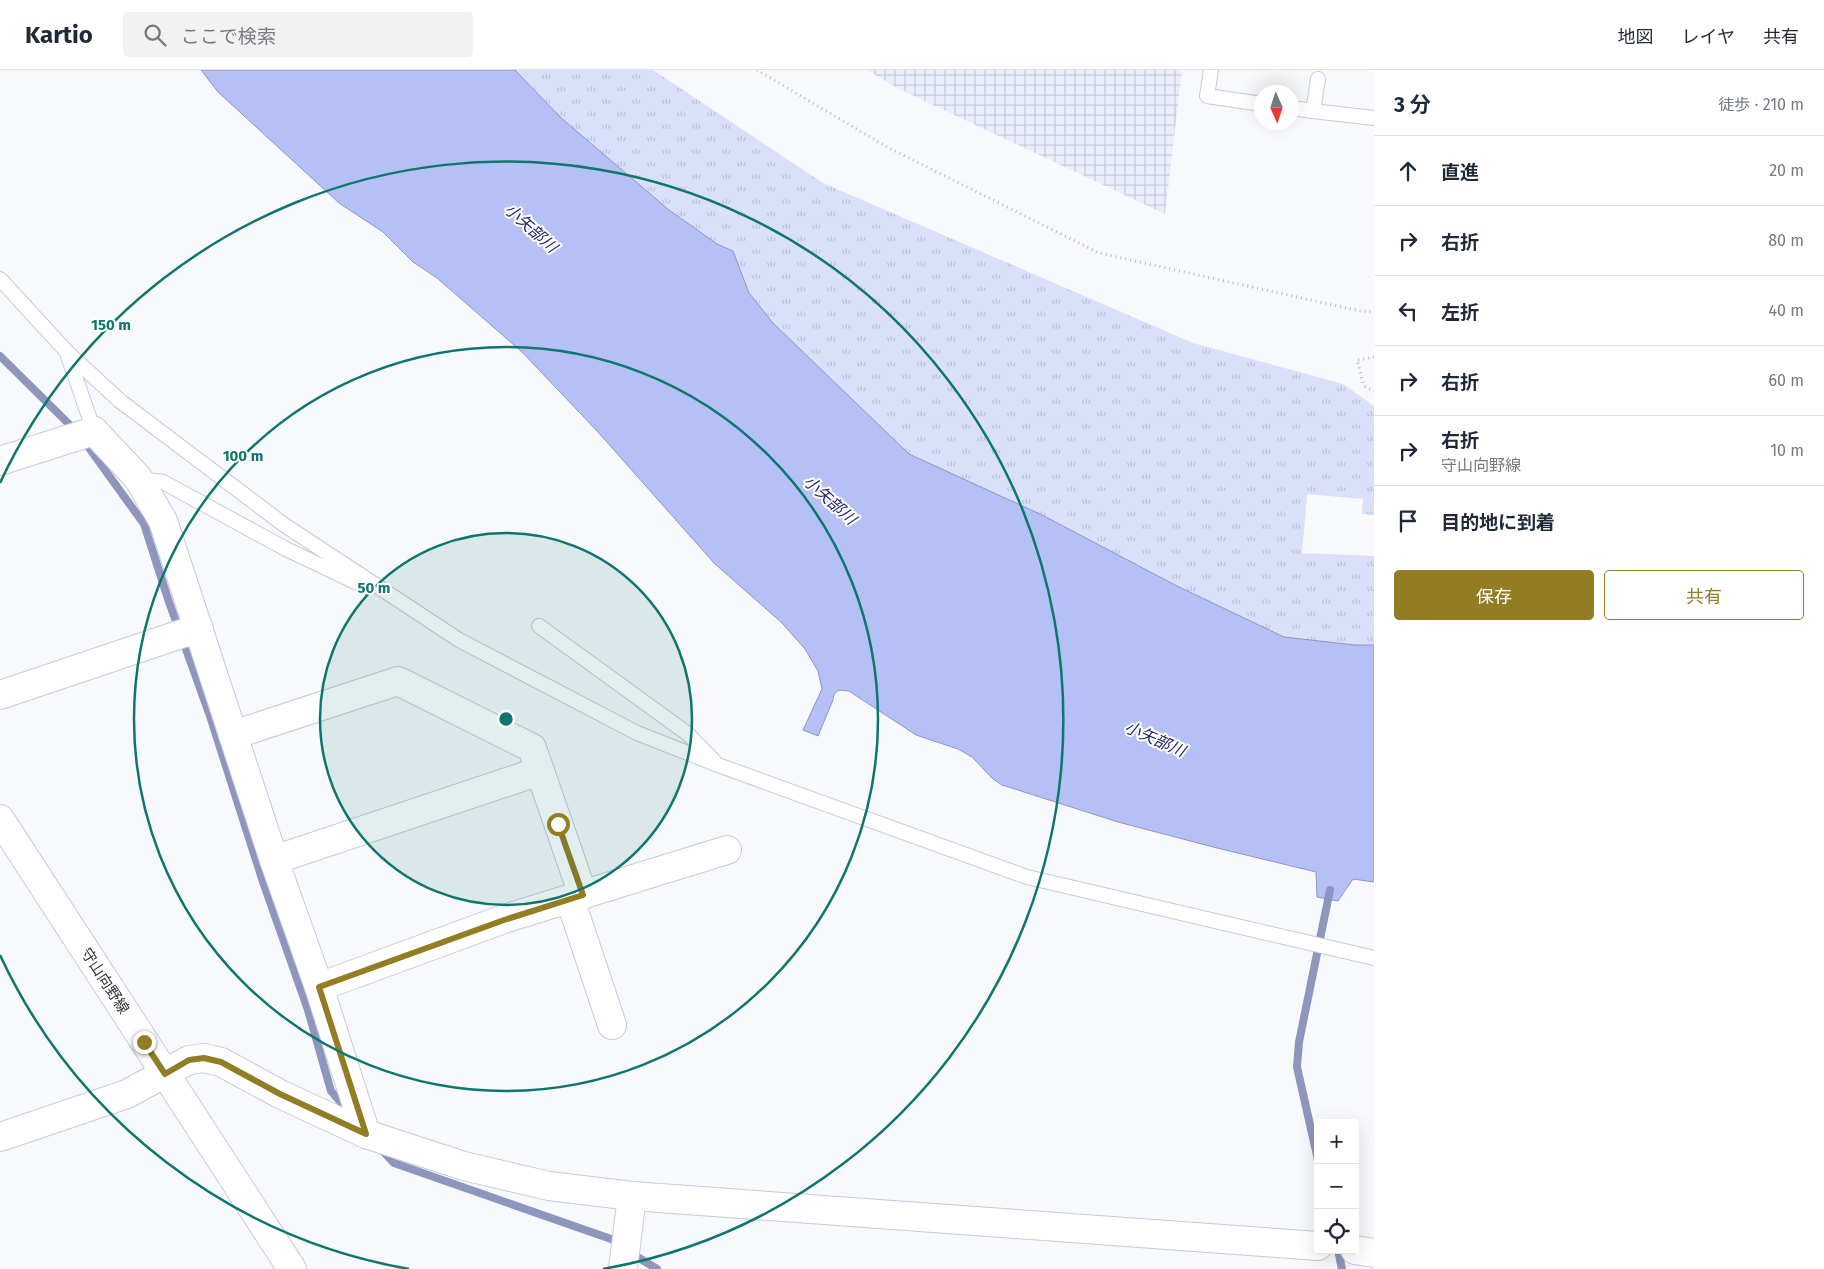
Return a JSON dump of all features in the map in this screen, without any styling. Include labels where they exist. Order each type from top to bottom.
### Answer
[{"type":"street","points":[[0,461],[94,431],[138,478],[163,521],[274,860],[319,987],[366,1134]]},
{"type":"street","points":[[0,695],[199,628]]},
{"type":"street","points":[[233,735],[398,682],[532,748],[612,1025]]},
{"type":"street","points":[[274,860],[540,771]]},
{"type":"street","name":"守山向野線","points":[[0,819],[292,1269]]},
{"type":"street","points":[[319,987],[504,920],[727,850]]},
{"type":"street","points":[[0,1137],[127,1094],[189,1060],[204,1058],[221,1062],[280,1094],[366,1134],[464,1166],[549,1186],[632,1196],[1314,1246]]},
{"type":"street","points":[[624,1269],[632,1196]]},
{"type":"street","points":[[1359,1251],[1374,1253]]},
{"type":"lane","points":[[1211,70],[1207,96],[1254,103]]},
{"type":"lane","points":[[1313,111],[1318,79]]},
{"type":"lane","points":[[1299,109],[1374,118]]},
{"type":"lane","points":[[0,279],[68,353],[120,401],[276,518],[459,640],[637,733],[718,765],[1027,877],[1374,958]]},
{"type":"lane","points":[[68,353],[94,431]]},
{"type":"lane","points":[[138,478],[163,482],[286,549],[408,606]]},
{"type":"lane","points":[[539,626],[688,734],[718,765]]},
{"type":"path","points":[[757,70],[886,147],[1099,254],[1360,311],[1374,312]]},
{"type":"path","points":[[1374,357],[1357,360],[1364,386],[1374,391]]},
{"type":"shaded area","points":[[867,70],[1182,70],[1165,214],[897,88]]},
{"type":"green space","points":[[515,70],[653,70],[823,183],[1193,343],[1343,384],[1374,406],[1374,515],[1362,514],[1363,499],[1307,494],[1302,553],[1374,556],[1374,645],[1355,645],[1284,637],[1177,586],[1042,515],[909,454],[773,323],[749,293],[733,251],[717,244],[669,210],[560,117]]},
{"type":"water","name":"小矢部川","points":[[201,70],[515,70],[560,117],[669,210],[717,244],[733,251],[749,293],[773,323],[909,454],[1042,515],[1177,586],[1284,637],[1355,645],[1374,645],[1374,882],[1353,879],[1338,901],[1317,897],[1316,872],[1118,822],[1002,785],[993,779],[972,757],[958,749],[916,735],[849,691],[839,690],[834,694],[818,736],[803,730],[822,689],[818,671],[805,649],[782,623],[714,563],[598,432],[522,352],[437,278],[413,262],[383,232],[339,203],[218,92]]},
{"type":"waterway","points":[[0,356],[75,430]]},
{"type":"waterway","points":[[84,441],[144,524],[169,602],[210,716],[263,882],[308,1010],[331,1091],[348,1111]]},
{"type":"waterway","points":[[1314,1142],[1297,1067],[1299,1042],[1330,890]]},
{"type":"waterway","points":[[380,1148],[394,1163],[611,1239],[620,1245]]},
{"type":"waterway","points":[[631,1253],[657,1269]]},
{"type":"waterway","points":[[1339,1254],[1342,1269]]},
{"type":"route","points":[[144,1042],[165,1074],[189,1060],[204,1058],[221,1062],[280,1094],[366,1134],[319,987],[504,920],[583,895],[558,824]]}]
